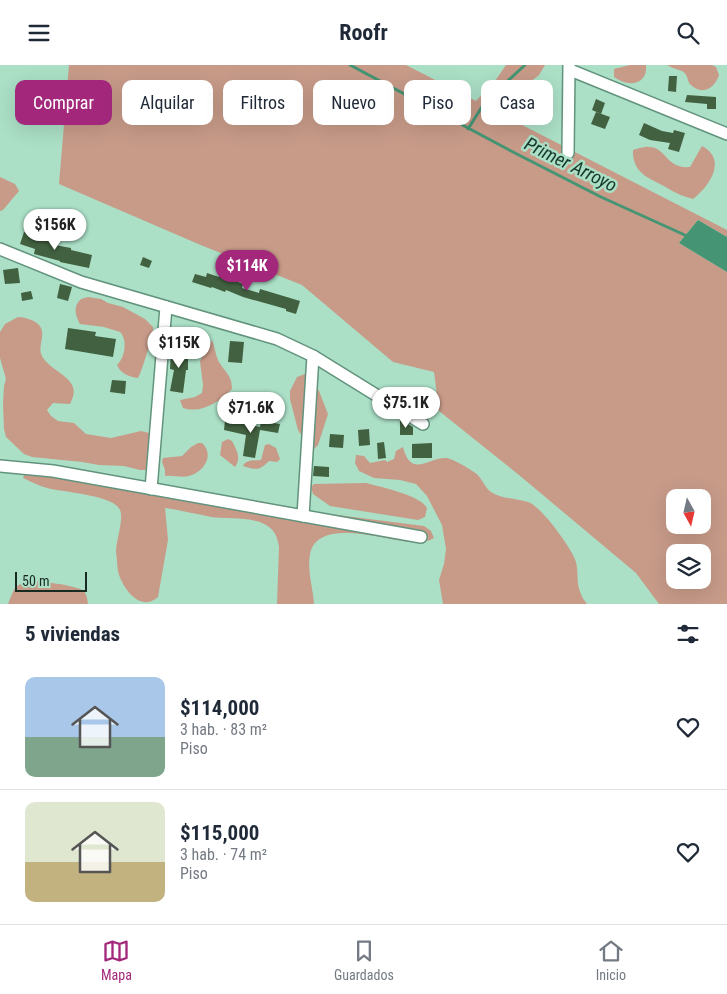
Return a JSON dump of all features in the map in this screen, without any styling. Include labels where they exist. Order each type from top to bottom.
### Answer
[{"type":"street","points":[[568,153],[570,68],[727,134]]},
{"type":"street","points":[[0,249],[81,282],[277,339],[313,357],[424,424]]},
{"type":"street","points":[[151,489],[166,307]]},
{"type":"street","points":[[303,516],[313,357]]},
{"type":"street","points":[[0,466],[53,471],[421,537]]},
{"type":"shaded area","points":[[69,65],[406,65],[435,80],[404,80],[404,125],[471,125],[471,98],[476,101],[481,96],[481,125],[522,125],[727,230],[727,237],[698,220],[679,243],[727,272],[727,604],[659,604],[636,573],[439,411],[434,372],[393,362],[302,285],[203,246],[59,184],[64,125],[112,125],[112,80],[68,80]]},
{"type":"shaded area","points":[[506,65],[545,65],[539,75],[533,80],[496,80]]},
{"type":"shaded area","points":[[630,65],[646,65],[646,72],[640,81],[630,83],[614,77],[614,69]]},
{"type":"shaded area","points":[[667,65],[712,65],[716,67],[719,75],[710,88],[702,90],[689,83],[684,72]]},
{"type":"shaded area","points":[[702,146],[710,151],[714,158],[714,172],[706,187],[693,199],[678,194],[647,177],[638,169],[633,158],[633,150],[645,147],[655,148],[676,165],[690,167]]},
{"type":"shaded area","points":[[0,177],[15,184],[19,191],[0,211]]},
{"type":"shaded area","points":[[698,220],[727,237],[727,272],[679,243]]},
{"type":"shaded area","points":[[88,297],[101,299],[123,307],[145,319],[153,327],[152,337],[138,378],[125,374],[117,365],[125,349],[124,340],[120,332],[104,327],[80,324],[76,308],[81,299]]},
{"type":"shaded area","points":[[18,317],[29,319],[39,325],[42,332],[42,356],[70,382],[73,388],[74,395],[70,404],[53,403],[47,410],[51,416],[58,421],[74,423],[86,434],[111,438],[141,431],[149,433],[154,439],[148,470],[32,457],[24,454],[6,437],[3,404],[6,379],[0,358],[0,332],[5,324]]},
{"type":"shaded area","points":[[212,340],[218,360],[231,380],[232,389],[210,406],[197,409],[183,408],[180,400],[195,397],[202,393],[200,361]]},
{"type":"shaded area","points":[[305,374],[319,391],[328,414],[318,445],[312,451],[298,430],[290,399],[290,391],[297,377]]},
{"type":"shaded area","points":[[228,439],[232,441],[238,454],[235,467],[220,455],[222,442]]},
{"type":"shaded area","points":[[198,443],[202,443],[208,453],[206,463],[199,471],[183,477],[165,476],[163,458],[182,456]]},
{"type":"shaded area","points":[[269,444],[276,448],[280,459],[277,462],[269,461],[263,467],[257,469],[243,466],[249,461],[261,460],[265,445]]},
{"type":"shaded area","points":[[403,447],[406,457],[411,462],[421,464],[449,458],[477,474],[491,492],[500,496],[528,502],[540,510],[554,526],[576,561],[579,589],[587,604],[443,604],[439,580],[446,549],[442,525],[427,496],[416,484],[400,480],[374,478],[359,471],[355,463],[356,455],[364,456],[370,463],[385,460],[387,462],[394,459],[396,451]]},
{"type":"shaded area","points":[[26,471],[156,490],[257,501],[290,509],[424,526],[431,531],[434,538],[418,542],[355,533],[339,533],[326,536],[316,543],[310,554],[310,573],[314,604],[277,604],[279,547],[276,536],[271,529],[263,523],[256,521],[211,517],[165,508],[168,540],[158,597],[150,602],[144,602],[131,595],[119,575],[116,552],[121,514],[116,505],[100,498],[40,486],[23,478]]},
{"type":"shaded area","points":[[366,483],[417,499],[427,508],[425,517],[418,520],[330,506],[313,494],[311,487],[314,484]]},
{"type":"shaded area","points":[[34,581],[78,588],[85,593],[88,604],[8,604],[16,587],[22,583]]},
{"type":"building","points":[[669,76],[677,76],[676,92],[668,91]]},
{"type":"building","points":[[687,95],[716,97],[716,109],[707,109],[707,104],[685,102]]},
{"type":"building","points":[[596,99],[605,103],[601,114],[592,110]]},
{"type":"building","points":[[596,112],[610,117],[605,129],[591,124]]},
{"type":"building","points":[[644,123],[662,131],[673,133],[674,130],[685,133],[679,152],[668,149],[670,143],[650,140],[639,135]]},
{"type":"building","points":[[24,232],[56,241],[55,245],[92,255],[89,268],[34,254],[35,249],[20,244]]},
{"type":"building","points":[[143,257],[152,261],[149,268],[140,265]]},
{"type":"building","points":[[18,268],[20,283],[5,284],[3,270]]},
{"type":"building","points":[[207,273],[219,277],[220,273],[230,277],[230,279],[243,284],[242,288],[259,293],[260,289],[300,301],[296,314],[226,290],[225,292],[192,282],[195,274],[206,277]]},
{"type":"building","points":[[60,284],[72,287],[68,301],[57,298]]},
{"type":"building","points":[[31,291],[33,299],[22,301],[21,293]]},
{"type":"building","points":[[68,328],[96,332],[95,336],[116,339],[113,357],[65,349]]},
{"type":"building","points":[[230,341],[244,342],[242,363],[228,362]]},
{"type":"building","points":[[171,350],[188,350],[188,370],[186,370],[183,393],[170,391],[174,370],[170,369]]},
{"type":"building","points":[[112,380],[126,381],[125,394],[110,392]]},
{"type":"building","points":[[400,419],[413,427],[413,435],[400,435]]},
{"type":"building","points":[[225,420],[260,427],[261,421],[280,424],[278,433],[260,430],[255,458],[243,456],[246,435],[224,430]]},
{"type":"building","points":[[369,429],[370,445],[359,446],[358,430]]},
{"type":"building","points":[[330,434],[344,435],[343,448],[329,447]]},
{"type":"building","points":[[384,442],[386,458],[378,459],[377,443]]},
{"type":"building","points":[[432,443],[432,458],[412,458],[412,444]]},
{"type":"building","points":[[314,466],[329,467],[329,477],[313,476]]},
{"type":"waterway","name":"Primer Arroyo","points":[[350,65],[601,197],[687,236]]},
{"type":"waterway","points":[[468,129],[485,102],[525,65]]}]
